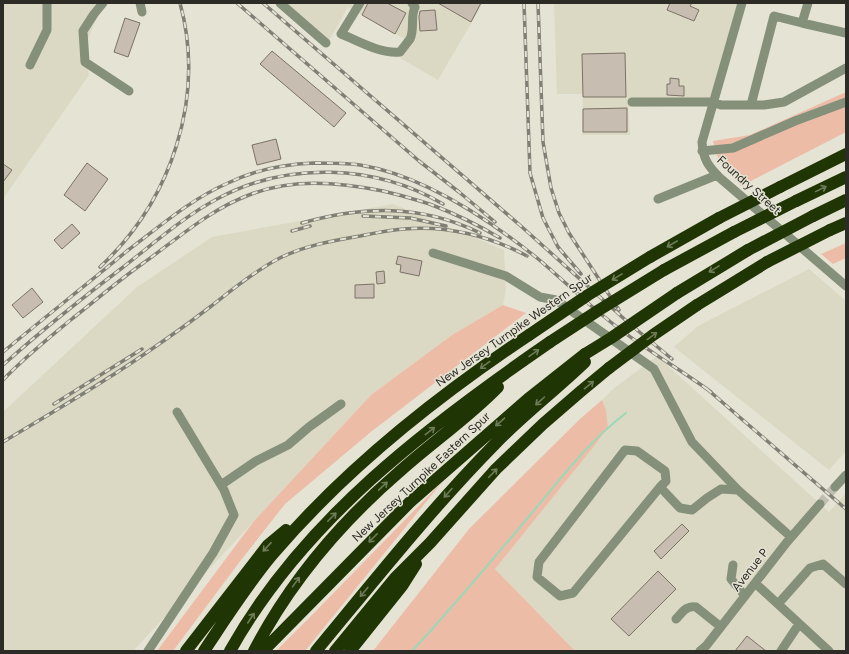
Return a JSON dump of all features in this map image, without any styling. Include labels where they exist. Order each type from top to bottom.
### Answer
[{"type":"highway","points":[[796,179],[846,145]]},
{"type":"highway","name":"New Jersey Turnpike Western Spur","points":[[204,651],[262,568],[318,504],[404,427],[463,381],[594,291],[650,257],[718,218],[846,154]]},
{"type":"highway","points":[[230,651],[251,617],[279,577],[300,552],[333,516],[369,482],[418,440],[550,342],[664,270],[734,232],[846,177]]},
{"type":"highway","name":"New Jersey Turnpike Eastern Spur","points":[[263,651],[386,525],[434,480],[528,399],[677,292],[748,250],[846,200]]},
{"type":"highway","points":[[335,651],[395,578],[430,543],[473,494],[519,446],[574,397],[609,368],[653,335],[697,305],[768,262],[846,223]]},
{"type":"highway","name":"New Jersey Turnpike Eastern Spur","points":[[316,651],[403,545],[451,490],[513,426],[588,356]]},
{"type":"highway","points":[[254,651],[271,620],[293,587],[312,561],[333,537],[397,474],[436,440],[480,405],[520,363]]},
{"type":"highway","points":[[186,651],[268,545],[318,504]]},
{"type":"highway","points":[[350,651],[402,586],[430,543]]},
{"type":"street","points":[[30,65],[47,30],[47,3]]},
{"type":"street","points":[[103,3],[83,31],[85,62],[128,92]]},
{"type":"street","points":[[280,3],[326,43]]},
{"type":"street","points":[[360,3],[341,34],[374,48],[392,53],[400,52],[410,38],[412,29],[412,14],[415,7],[412,3]]},
{"type":"street","name":"Foundry Street","points":[[742,3],[702,142],[702,151],[705,160],[717,175],[846,286]]},
{"type":"street","points":[[802,23],[808,3]]},
{"type":"street","points":[[751,105],[774,16],[846,34]]},
{"type":"street","points":[[632,102],[713,102],[721,105],[764,106],[784,102],[846,68]]},
{"type":"street","points":[[702,151],[733,148],[795,121],[846,102]]},
{"type":"street","points":[[658,199],[717,175]]},
{"type":"street","points":[[433,253],[506,276],[540,297],[556,300],[654,369],[692,442],[738,490],[791,537]]},
{"type":"street","points":[[221,485],[256,461],[288,445],[309,426],[342,404]]},
{"type":"street","points":[[148,651],[213,553],[234,515],[221,485],[177,412]]},
{"type":"street","points":[[625,450],[637,451],[665,471],[666,481],[660,487],[573,593],[560,596],[537,577],[539,562],[625,450]]},
{"type":"street","points":[[835,487],[846,475]]},
{"type":"street","points":[[660,487],[680,508],[692,510],[721,489],[738,490]]},
{"type":"street","name":"Avenue P","points":[[700,651],[746,596],[791,537],[820,504]]},
{"type":"street","points":[[778,604],[810,568],[823,564],[846,584]]},
{"type":"street","points":[[733,565],[731,579],[746,596]]},
{"type":"street","points":[[755,583],[829,651]]},
{"type":"street","points":[[676,619],[687,607],[691,606],[696,607],[721,627]]},
{"type":"street","points":[[781,651],[799,624]]},
{"type":"shaded area","points":[[3,3],[103,3],[83,51],[89,75],[3,199]]},
{"type":"shaded area","points":[[285,3],[483,3],[438,80],[400,58],[410,42],[348,7],[329,41]]},
{"type":"shaded area","points":[[554,3],[741,3],[712,105],[628,107],[630,135],[582,135],[583,94],[557,94]]},
{"type":"shaded area","points":[[846,92],[846,132],[741,186],[719,161],[713,141],[750,135]]},
{"type":"shaded area","points":[[393,204],[504,250],[506,290],[503,305],[452,335],[371,395],[133,651],[3,651],[3,412],[137,287],[212,237]]},
{"type":"shaded area","points":[[846,243],[846,258],[833,264],[821,254]]},
{"type":"shaded area","points":[[809,269],[846,301],[846,451],[829,470],[674,347],[698,326]]},
{"type":"shaded area","points":[[503,305],[526,313],[372,431],[285,504],[173,651],[157,651],[254,521],[371,395],[452,335]]},
{"type":"shaded area","points":[[657,356],[829,512],[846,493],[846,651],[575,651],[495,569],[608,427],[606,410],[602,400],[613,389]]},
{"type":"shaded area","points":[[602,400],[606,410],[608,427],[495,569],[575,651],[373,651],[469,529],[580,419]]},
{"type":"shaded area","points":[[443,481],[305,651],[276,651],[312,615]]},
{"type":"building","points":[[368,3],[387,3],[406,13],[395,34],[362,15]]},
{"type":"building","points":[[438,3],[481,3],[471,22]]},
{"type":"building","points":[[670,3],[692,3],[690,6],[699,10],[694,21],[667,10]]},
{"type":"building","points":[[435,10],[437,30],[420,31],[420,11]]},
{"type":"building","points":[[125,18],[140,23],[128,57],[114,52]]},
{"type":"building","points":[[272,51],[346,113],[334,127],[260,64]]},
{"type":"building","points":[[625,53],[626,97],[583,97],[582,54]]},
{"type":"building","points":[[670,78],[679,79],[679,86],[684,86],[684,96],[667,95],[667,84],[670,84]]},
{"type":"building","points":[[627,108],[627,132],[583,132],[583,109]]},
{"type":"building","points":[[276,139],[281,159],[257,165],[252,145]]},
{"type":"building","points":[[87,163],[108,179],[85,211],[64,195]]},
{"type":"building","points":[[3,164],[12,170],[3,182]]},
{"type":"building","points":[[72,224],[80,233],[62,249],[54,240]]},
{"type":"building","points":[[398,256],[422,261],[419,276],[400,272],[401,265],[396,264]]},
{"type":"building","points":[[384,271],[385,283],[377,284],[376,272]]},
{"type":"building","points":[[374,284],[374,298],[355,298],[355,285]]},
{"type":"building","points":[[32,288],[43,302],[23,318],[12,305]]},
{"type":"building","points":[[682,524],[689,531],[661,559],[654,551]]},
{"type":"building","points":[[658,571],[676,589],[629,636],[611,619]]},
{"type":"building","points":[[747,636],[766,651],[735,651]]},
{"type":"waterway","points":[[412,651],[442,618],[576,460],[626,413]]},
{"type":"tunnel","points":[[820,504],[835,487]]},
{"type":"railway","points":[[100,267],[125,241],[146,211],[163,180],[176,146],[185,111],[188,75],[187,39],[180,3]]},
{"type":"railway","points":[[237,3],[419,161],[495,222]]},
{"type":"railway","points":[[263,3],[522,227],[631,325],[672,359]]},
{"type":"railway","points":[[524,3],[530,173],[543,218],[558,247],[581,274]]},
{"type":"railway","points":[[538,3],[543,142],[551,188],[559,213],[569,233],[619,310]]},
{"type":"railway","points":[[3,352],[127,251],[188,205],[201,197],[238,178],[270,168],[314,163],[343,163],[384,170],[407,178],[431,189],[476,214],[498,228],[537,258],[619,329],[711,392]]},
{"type":"railway","points":[[3,365],[61,315],[180,222],[204,206],[244,187],[272,178],[301,173],[331,172],[360,175],[389,181],[417,191],[443,204]]},
{"type":"railway","points":[[3,380],[28,356],[73,318],[124,277],[193,226],[234,201],[265,190],[282,186],[315,183],[349,185],[383,191],[441,208],[500,238]]},
{"type":"railway","points":[[302,223],[348,213],[392,211],[436,217],[480,233]]},
{"type":"railway","points":[[363,216],[410,218],[446,226]]},
{"type":"railway","points":[[292,231],[310,226]]},
{"type":"railway","points":[[3,442],[129,365],[186,325],[259,270],[296,251],[328,242],[398,229],[420,228],[452,231],[483,238],[527,256]]},
{"type":"railway","points":[[54,404],[142,349]]},
{"type":"railway","points":[[707,389],[846,509]]}]
